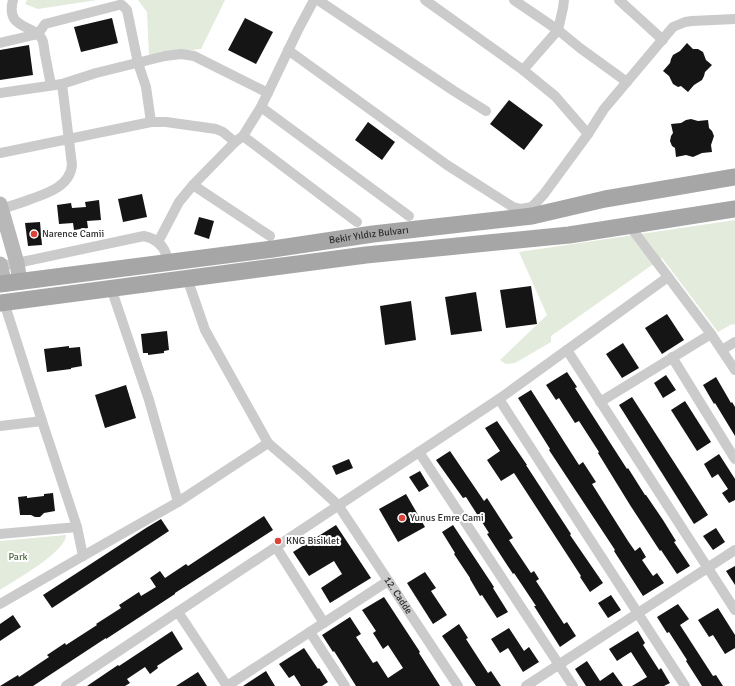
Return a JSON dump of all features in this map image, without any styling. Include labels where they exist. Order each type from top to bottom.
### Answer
[{"type":"main road","name":"Bekir Yıldız Bulvarı","points":[[8,283],[273,249],[532,212],[735,177]]},
{"type":"main road","name":"Bekir Yıldız Bulvarı","points":[[2,302],[366,255],[569,234],[735,209]]},
{"type":"street","points":[[13,0],[12,13],[16,21],[22,26],[38,34],[41,38],[51,85]]},
{"type":"street","points":[[158,242],[179,202],[193,184],[239,139],[261,107],[314,0]]},
{"type":"street","points":[[318,0],[486,111]]},
{"type":"street","points":[[425,0],[523,70],[555,96],[588,134]]},
{"type":"street","points":[[514,0],[558,30],[627,82]]},
{"type":"street","points":[[523,70],[558,30],[564,0]]},
{"type":"street","points":[[620,0],[663,40]]},
{"type":"street","points":[[0,42],[38,34],[45,24],[122,5],[127,10],[138,63],[146,87],[151,122]]},
{"type":"street","points":[[288,50],[447,165],[513,207],[532,212],[588,134],[604,109],[673,27],[692,21],[735,19]]},
{"type":"street","points":[[0,93],[62,84],[96,73],[181,54],[200,58],[268,93]]},
{"type":"street","points":[[8,283],[17,263],[1,207],[51,192],[65,181],[70,173],[72,165],[62,84]]},
{"type":"street","points":[[261,107],[409,216]]},
{"type":"street","points":[[0,153],[151,122],[166,122],[216,129],[239,139],[357,222]]},
{"type":"street","points":[[193,184],[270,236]]},
{"type":"street","points":[[629,225],[711,334],[735,370]]},
{"type":"street","points":[[8,283],[0,265],[17,263],[144,236],[158,242],[164,249],[168,262]]},
{"type":"street","points":[[66,686],[499,398],[668,277]]},
{"type":"street","points":[[0,604],[178,502],[268,443],[205,330],[187,278]]},
{"type":"street","points":[[111,288],[149,400],[178,502]]},
{"type":"street","points":[[2,302],[77,527],[82,556]]},
{"type":"street","points":[[600,402],[711,334]]},
{"type":"street","points":[[722,350],[735,342]]},
{"type":"street","points":[[567,350],[735,610]]},
{"type":"street","points":[[672,357],[735,459]]},
{"type":"street","points":[[499,398],[686,686]]},
{"type":"street","points":[[0,426],[42,421]]},
{"type":"street","name":"12. Cadde","points":[[268,443],[338,505],[458,686]]},
{"type":"street","points":[[419,452],[573,686]]},
{"type":"street","points":[[0,534],[77,527]]},
{"type":"street","points":[[276,547],[324,623]]},
{"type":"street","points":[[526,686],[735,550]]},
{"type":"street","points":[[178,612],[227,686],[388,582]]},
{"type":"street","points":[[310,632],[344,686]]},
{"type":"green space","points":[[27,0],[97,0],[38,9],[25,4]]},
{"type":"green space","points":[[138,0],[225,0],[201,49],[149,55],[147,12]]},
{"type":"green space","points":[[735,220],[735,324],[732,324],[718,332],[662,258],[551,336],[551,342],[515,363],[506,364],[500,360],[547,315],[519,252]]},
{"type":"green space","name":"Park","points":[[66,535],[64,542],[49,557],[0,590],[0,541]]},
{"type":"building","points":[[112,18],[118,43],[81,52],[74,27]]},
{"type":"building","points":[[245,18],[273,32],[256,64],[228,50]]},
{"type":"building","points":[[687,43],[693,49],[698,49],[703,52],[706,60],[712,65],[705,72],[702,80],[694,85],[688,92],[681,86],[678,87],[673,84],[669,76],[663,71],[670,63],[673,55],[680,51]]},
{"type":"building","points":[[29,45],[33,75],[0,80],[0,50]]},
{"type":"building","points":[[509,100],[543,125],[524,150],[490,124]]},
{"type":"building","points":[[691,119],[698,121],[708,120],[709,128],[714,136],[711,145],[712,152],[702,153],[693,157],[686,155],[676,157],[675,148],[672,146],[670,141],[673,133],[671,124],[681,123]]},
{"type":"building","points":[[368,122],[395,142],[382,160],[355,140]]},
{"type":"building","points":[[142,194],[147,217],[123,222],[118,199]]},
{"type":"building","points":[[99,200],[101,220],[87,221],[88,228],[74,230],[73,223],[59,224],[57,205],[71,203],[72,208],[86,207],[85,202]]},
{"type":"building","points":[[199,217],[214,221],[209,239],[194,234]]},
{"type":"building","name":"Narence Camii","points":[[40,222],[42,245],[28,246],[25,223]]},
{"type":"building","points":[[531,286],[537,324],[506,328],[500,290]]},
{"type":"building","points":[[476,292],[482,331],[451,335],[445,297]]},
{"type":"building","points":[[411,301],[416,340],[385,345],[380,306]]},
{"type":"building","points":[[667,314],[684,340],[662,354],[645,328]]},
{"type":"building","points":[[167,331],[169,350],[164,351],[164,353],[148,355],[148,353],[143,353],[141,334]]},
{"type":"building","points":[[623,343],[639,368],[622,378],[606,354]]},
{"type":"building","points":[[69,346],[69,348],[80,347],[82,366],[47,372],[44,349]]},
{"type":"building","points":[[567,372],[577,387],[575,388],[627,469],[628,468],[663,520],[676,541],[674,542],[690,566],[677,574],[630,505],[579,421],[575,423],[559,398],[556,400],[546,385]]},
{"type":"building","points":[[666,375],[676,390],[663,398],[654,383]]},
{"type":"building","points":[[716,377],[731,403],[732,402],[735,407],[735,436],[703,385]]},
{"type":"building","points":[[126,385],[136,418],[105,428],[95,395]]},
{"type":"building","points":[[531,390],[579,465],[583,462],[596,482],[592,484],[628,541],[635,551],[640,547],[646,557],[642,560],[653,576],[657,573],[664,583],[643,596],[614,551],[615,550],[549,450],[550,449],[518,398]]},
{"type":"building","points":[[632,397],[708,515],[694,524],[619,405]]},
{"type":"building","points":[[685,401],[711,442],[697,451],[671,410]]},
{"type":"building","points":[[497,421],[527,465],[571,534],[570,535],[603,583],[590,592],[514,473],[501,481],[487,460],[500,451],[485,428]]},
{"type":"building","points":[[450,451],[484,501],[487,498],[513,538],[509,540],[531,573],[534,571],[539,579],[536,581],[564,624],[567,622],[576,636],[560,647],[534,606],[536,606],[487,534],[489,533],[466,497],[463,498],[436,460]]},
{"type":"building","points":[[719,454],[735,479],[735,500],[729,503],[722,493],[728,489],[718,474],[712,478],[704,464]]},
{"type":"building","points":[[349,459],[353,468],[336,475],[332,466]]},
{"type":"building","points":[[420,471],[429,486],[419,492],[409,477]]},
{"type":"building","points":[[53,493],[55,511],[44,513],[40,517],[20,515],[18,497],[27,496],[27,498],[44,496],[44,494]]},
{"type":"building","name":"Yunus Emre Cami","points":[[406,494],[425,527],[398,542],[379,509]]},
{"type":"building","points":[[264,516],[273,530],[106,639],[33,686],[0,686],[18,675],[19,677],[49,657],[47,655],[65,643],[66,645],[97,625],[96,624],[121,608],[119,605],[139,592],[141,596],[156,587],[150,578],[160,571],[165,578],[186,564],[188,566]]},
{"type":"building","points":[[161,519],[169,531],[52,608],[43,595]]},
{"type":"building","points":[[336,525],[371,578],[330,603],[321,588],[342,574],[334,561],[309,576],[293,552]]},
{"type":"building","points":[[453,525],[494,587],[493,588],[508,612],[497,618],[482,595],[480,596],[442,532]]},
{"type":"building","points":[[716,528],[725,542],[713,550],[703,536]]},
{"type":"building","points":[[735,566],[735,585],[726,571]]},
{"type":"building","points":[[425,572],[436,588],[431,591],[447,615],[433,624],[407,583]]},
{"type":"building","points":[[611,595],[621,610],[608,618],[598,603]]},
{"type":"building","points":[[384,597],[440,686],[356,686],[322,635],[350,617],[361,634],[356,637],[373,663],[377,661],[388,678],[403,668],[388,645],[383,649],[373,633],[376,631],[362,610]]},
{"type":"building","points":[[678,604],[689,619],[680,625],[713,676],[716,675],[723,686],[702,686],[669,632],[667,633],[657,617]]},
{"type":"building","points":[[718,608],[735,635],[735,648],[725,654],[713,635],[709,637],[698,620]]},
{"type":"building","points":[[13,615],[21,627],[0,641],[0,624]]},
{"type":"building","points":[[459,624],[468,638],[466,639],[488,673],[491,671],[501,686],[476,686],[442,636]]},
{"type":"building","points":[[509,628],[524,651],[529,647],[539,662],[523,672],[508,648],[500,653],[491,639]]},
{"type":"building","points":[[172,631],[183,649],[157,666],[158,668],[150,674],[145,667],[127,679],[130,683],[125,686],[87,686],[118,665],[119,666]]},
{"type":"building","points":[[638,631],[645,643],[643,645],[659,670],[661,668],[670,683],[664,686],[632,686],[647,677],[631,652],[617,661],[609,649]]},
{"type":"building","points":[[304,648],[328,682],[322,686],[301,686],[294,675],[289,678],[279,664]]},
{"type":"building","points":[[587,661],[600,681],[613,672],[623,686],[586,686],[575,669]]},
{"type":"building","points":[[266,671],[275,686],[243,686]]},
{"type":"building","points":[[198,672],[207,686],[176,686]]},
{"type":"place","name":"Narence Camii","points":[[34,234]]},
{"type":"place","name":"Yunus Emre Cami","points":[[402,518]]},
{"type":"place","name":"KNG Bisiklet","points":[[278,541]]}]
